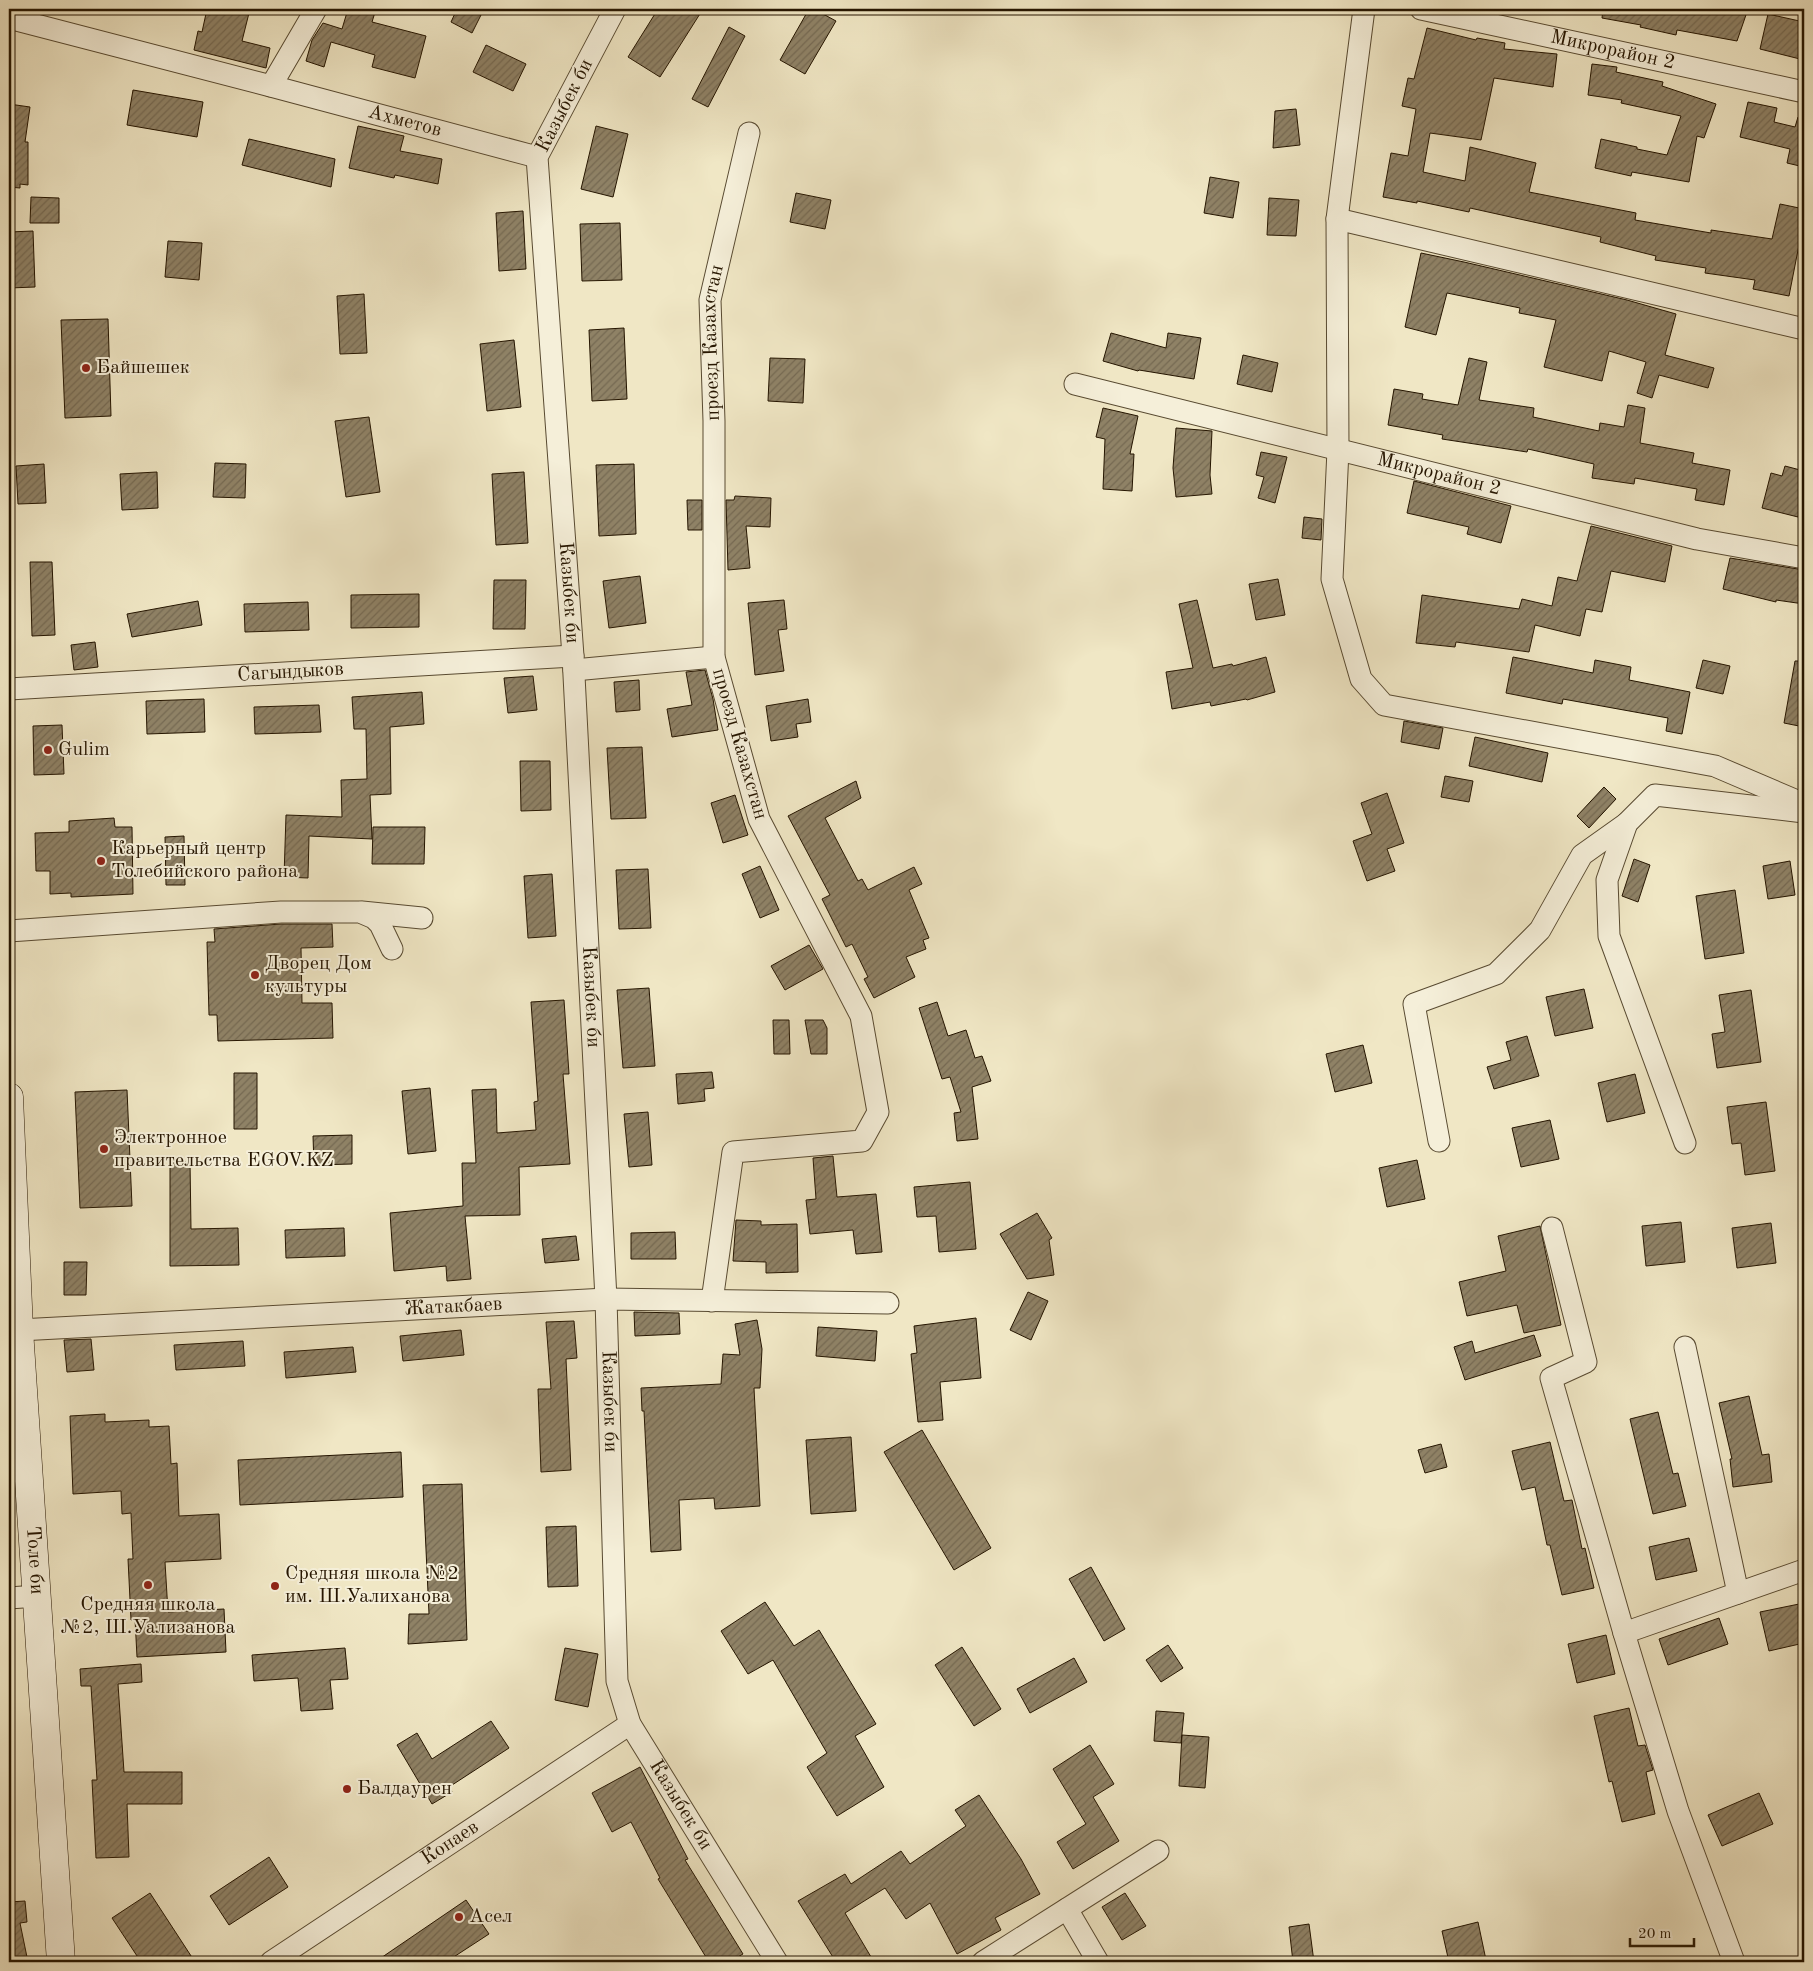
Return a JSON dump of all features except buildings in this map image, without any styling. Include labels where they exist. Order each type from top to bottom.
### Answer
[{"type":"main road","name":"Толе би","points":[[9,1097],[19,1330],[61,1962]]},
{"type":"street","points":[[271,86],[316,9]]},
{"type":"street","name":"Казыбек би","points":[[615,9],[537,157],[573,663],[606,1299],[617,1681],[630,1724],[770,1960]]},
{"type":"street","points":[[1364,9],[1337,219],[1338,450],[1332,579],[1361,679],[1384,705],[1715,766],[1804,804]]},
{"type":"street","name":"Микрорайон 2","points":[[1421,9],[1804,92]]},
{"type":"street","name":"Ахметов","points":[[9,18],[537,157]]},
{"type":"street","name":"проезд Казахстан","points":[[712,1301],[733,1152],[862,1141],[878,1112],[861,1016],[759,819],[714,657],[714,421],[710,300],[749,133]]},
{"type":"street","points":[[1337,219],[1804,329]]},
{"type":"street","name":"Микрорайон 2","points":[[1075,384],[1697,539],[1804,558]]},
{"type":"street","name":"Сагындыков","points":[[9,690],[714,657]]},
{"type":"street","points":[[1439,1141],[1414,1004],[1496,974],[1540,930],[1582,855],[1627,823],[1655,795],[1804,812]]},
{"type":"street","points":[[1627,823],[1607,880],[1609,936],[1685,1143]]},
{"type":"street","points":[[9,930],[281,912],[360,912],[422,918]]},
{"type":"street","points":[[360,912],[374,918],[380,924],[392,949]]},
{"type":"street","points":[[1552,1228],[1586,1362],[1551,1378],[1624,1632],[1678,1810],[1734,1962]]},
{"type":"street","name":"Жатакбаев","points":[[19,1330],[606,1299],[888,1303]]},
{"type":"street","points":[[1685,1347],[1738,1593]]},
{"type":"street","points":[[1624,1632],[1804,1570]]},
{"type":"street","points":[[9,1598],[37,1596]]},
{"type":"street","name":"Конаев","points":[[271,1962],[630,1724]]},
{"type":"street","points":[[983,1962],[1158,1851]]},
{"type":"street","points":[[1067,1909],[1098,1962]]},
{"type":"place","name":"Байшешек","points":[[86,368]]},
{"type":"place","name":"Gulim","points":[[48,750]]},
{"type":"place","name":"Карьерный центр Толебийского района","points":[[101,861]]},
{"type":"place","name":"Дворец Дом культуры","points":[[255,975]]},
{"type":"place","name":"Электронное правительства EGOV.KZ","points":[[104,1149]]},
{"type":"place","name":"Средняя школа №2, Ш.Уализанова","points":[[148,1585]]},
{"type":"place","name":"Средняя школа №2 им. Ш.Уалиханова","points":[[275,1586]]},
{"type":"place","name":"Балдаурен","points":[[347,1789]]},
{"type":"place","name":"Асел","points":[[459,1917]]}]
